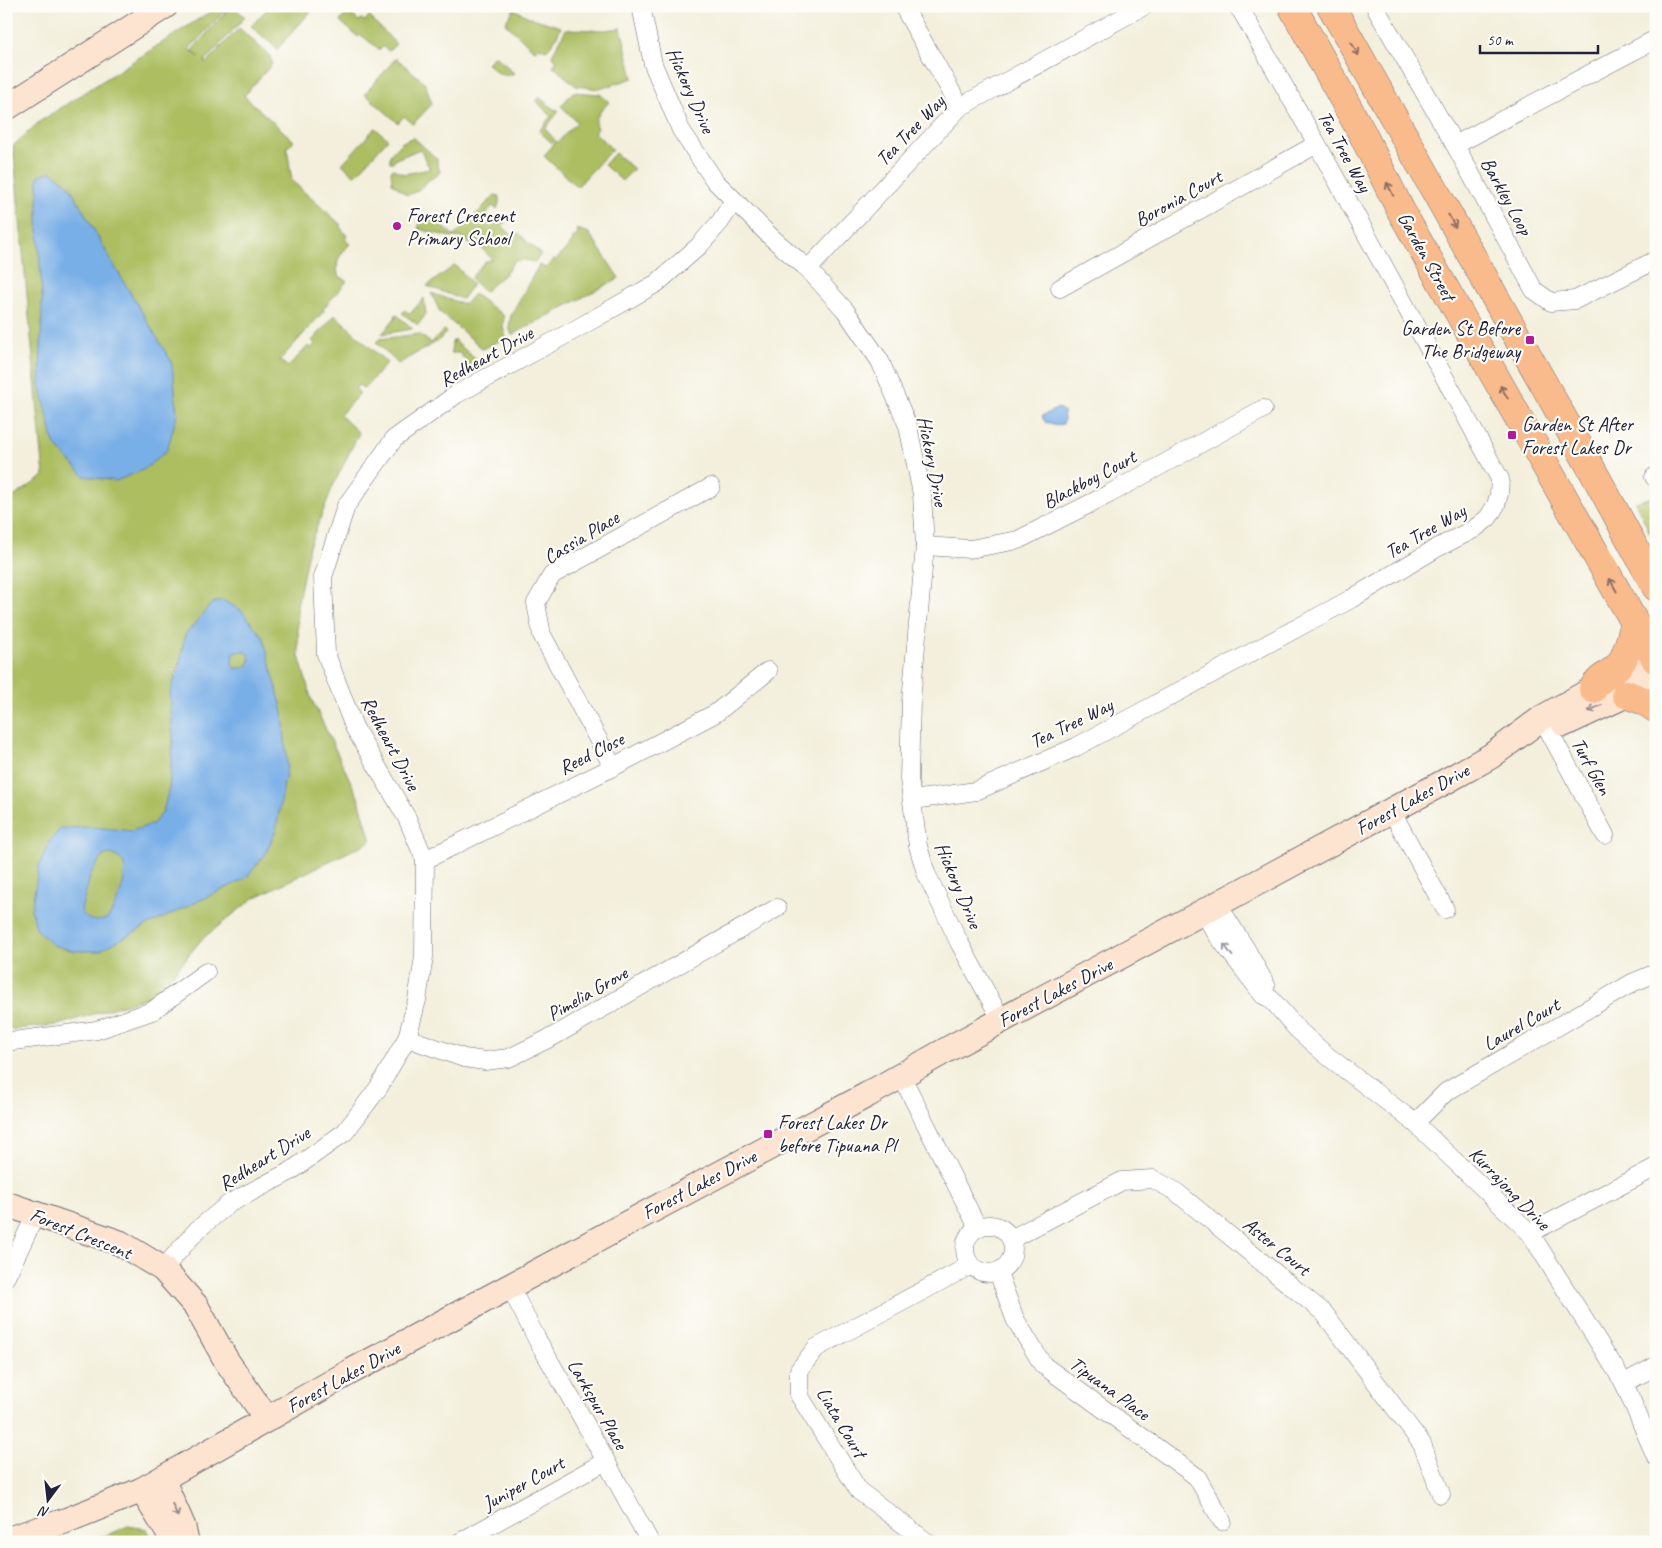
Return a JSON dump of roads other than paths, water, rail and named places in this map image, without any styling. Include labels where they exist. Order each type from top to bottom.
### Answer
[{"type":"main road","points":[[6,108],[165,6]]},
{"type":"main road","name":"Garden Street","points":[[1292,6],[1362,133],[1401,210],[1635,623],[1655,664]]},
{"type":"main road","name":"Garden Street","points":[[1331,6],[1599,482],[1656,587]]},
{"type":"main road","points":[[1593,690],[1595,684],[1611,673],[1622,662],[1635,623]]},
{"type":"main road","name":"Forest Lakes Drive","points":[[6,1540],[65,1521],[152,1485],[352,1371],[1491,756],[1545,725],[1593,690],[1655,664]]},
{"type":"main road","name":"Forest Lakes Drive","points":[[1545,725],[1577,717],[1626,694],[1655,664]]},
{"type":"main road","points":[[1626,694],[1644,701],[1656,709]]},
{"type":"main road","name":"Forest Crescent","points":[[6,1204],[120,1243],[163,1269],[196,1306],[259,1423]]},
{"type":"main road","points":[[152,1485],[168,1532],[176,1542]]},
{"type":"main road","points":[[152,1485],[183,1527],[186,1542]]},
{"type":"street","name":"Hickory Drive","points":[[641,6],[653,64],[681,130],[715,181],[772,238],[808,268],[845,310],[880,361],[908,426],[922,494],[924,546],[912,701],[909,779],[918,846],[926,873],[960,944],[1002,1021]]},
{"type":"street","points":[[903,6],[960,107]]},
{"type":"street","name":"Tea Tree Way","points":[[913,800],[976,791],[1076,747],[1351,599],[1435,549],[1474,529],[1488,518],[1496,505],[1500,479],[1317,144],[1237,6]]},
{"type":"street","name":"Barkley Loop","points":[[1376,6],[1534,290],[1551,302],[1574,300],[1656,260]]},
{"type":"street","name":"Tea Tree Way","points":[[808,268],[960,107],[1141,7]]},
{"type":"street","points":[[1455,145],[1656,39]]},
{"type":"street","name":"Boronia Court","points":[[1060,288],[1317,144]]},
{"type":"street","name":"Redheart Drive","points":[[163,1269],[197,1230],[230,1203],[291,1172],[344,1132],[379,1086],[407,1038],[417,1000],[424,958],[425,860],[407,818],[354,727],[326,654],[323,578],[346,506],[394,439],[457,394],[657,283],[698,246],[720,222],[734,201]]},
{"type":"street","name":"Blackboy Court","points":[[924,546],[970,549],[1018,540],[1109,494],[1263,409]]},
{"type":"street","name":"Cassia Place","points":[[613,767],[542,635],[536,603],[552,574],[711,487]]},
{"type":"street","name":"Reed Close","points":[[425,860],[613,767],[716,713],[768,671]]},
{"type":"street","name":"Turf Glen","points":[[1545,725],[1606,835]]},
{"type":"street","points":[[1391,810],[1445,909]]},
{"type":"street","name":"Pimelia Grove","points":[[407,1038],[464,1058],[485,1061],[509,1058],[554,1036],[777,908]]},
{"type":"street","name":"Kurrajong Drive","points":[[1210,908],[1218,936],[1263,994],[1271,1000],[1297,1029],[1325,1054],[1415,1123],[1530,1233],[1624,1383],[1656,1457]]},
{"type":"street","points":[[6,1042],[97,1030],[152,1011],[206,972]]},
{"type":"street","name":"Laurel Court","points":[[1415,1123],[1446,1092],[1632,983],[1656,973]]},
{"type":"street","points":[[901,1075],[978,1228]]},
{"type":"street","points":[[1530,1233],[1656,1167]]},
{"type":"street","name":"Aster Court","points":[[1011,1239],[1122,1181],[1153,1179],[1175,1191],[1324,1313],[1422,1444],[1441,1494]]},
{"type":"street","points":[[6,1277],[36,1214]]},
{"type":"street","points":[[986,1225],[994,1226],[1006,1232],[1011,1239],[1013,1247],[1009,1263],[998,1272],[990,1274],[982,1272],[971,1265],[966,1257],[966,1241],[978,1228],[986,1225]]},
{"type":"street","name":"Liata Court","points":[[927,1542],[859,1491],[799,1395],[799,1370],[816,1348],[971,1265]]},
{"type":"street","name":"Tipuana Place","points":[[998,1272],[1015,1319],[1043,1365],[1197,1477],[1222,1521]]},
{"type":"street","name":"Larkspur Place","points":[[510,1287],[650,1542]]},
{"type":"street","points":[[1624,1383],[1656,1366]]},
{"type":"street","name":"Juniper Court","points":[[460,1542],[606,1461]]},
{"type":"water","points":[[51,171],[69,185],[171,361],[177,415],[167,450],[145,469],[116,481],[84,476],[54,444],[40,384],[42,297],[38,228],[38,176]]},
{"type":"water","points":[[1058,408],[1063,411],[1063,424],[1057,425],[1045,422],[1042,416]]},
{"type":"water","points":[[222,600],[241,610],[263,637],[283,712],[287,766],[276,830],[265,855],[245,879],[144,927],[99,951],[74,951],[53,945],[37,930],[31,910],[39,865],[49,842],[61,828],[95,827],[131,831],[153,824],[163,812],[169,788],[173,742],[170,693],[180,663],[185,635],[211,604]],"holes":[[[243,651],[249,654],[250,660],[248,665],[242,668],[234,668],[232,662],[233,653]],[[112,854],[121,860],[124,865],[125,871],[122,885],[114,908],[107,919],[92,920],[86,917],[81,910],[91,873],[104,855]]]},
{"type":"place","name":"Forest Crescent Primary School","points":[[397,226]]},
{"type":"place","name":"Garden St Before The Bridgeway","points":[[1530,340]]},
{"type":"place","name":"Garden St After Forest Lakes Dr","points":[[1512,435]]},
{"type":"place","name":"Forest Lakes Dr before Tipuana Pl","points":[[768,1134]]}]
